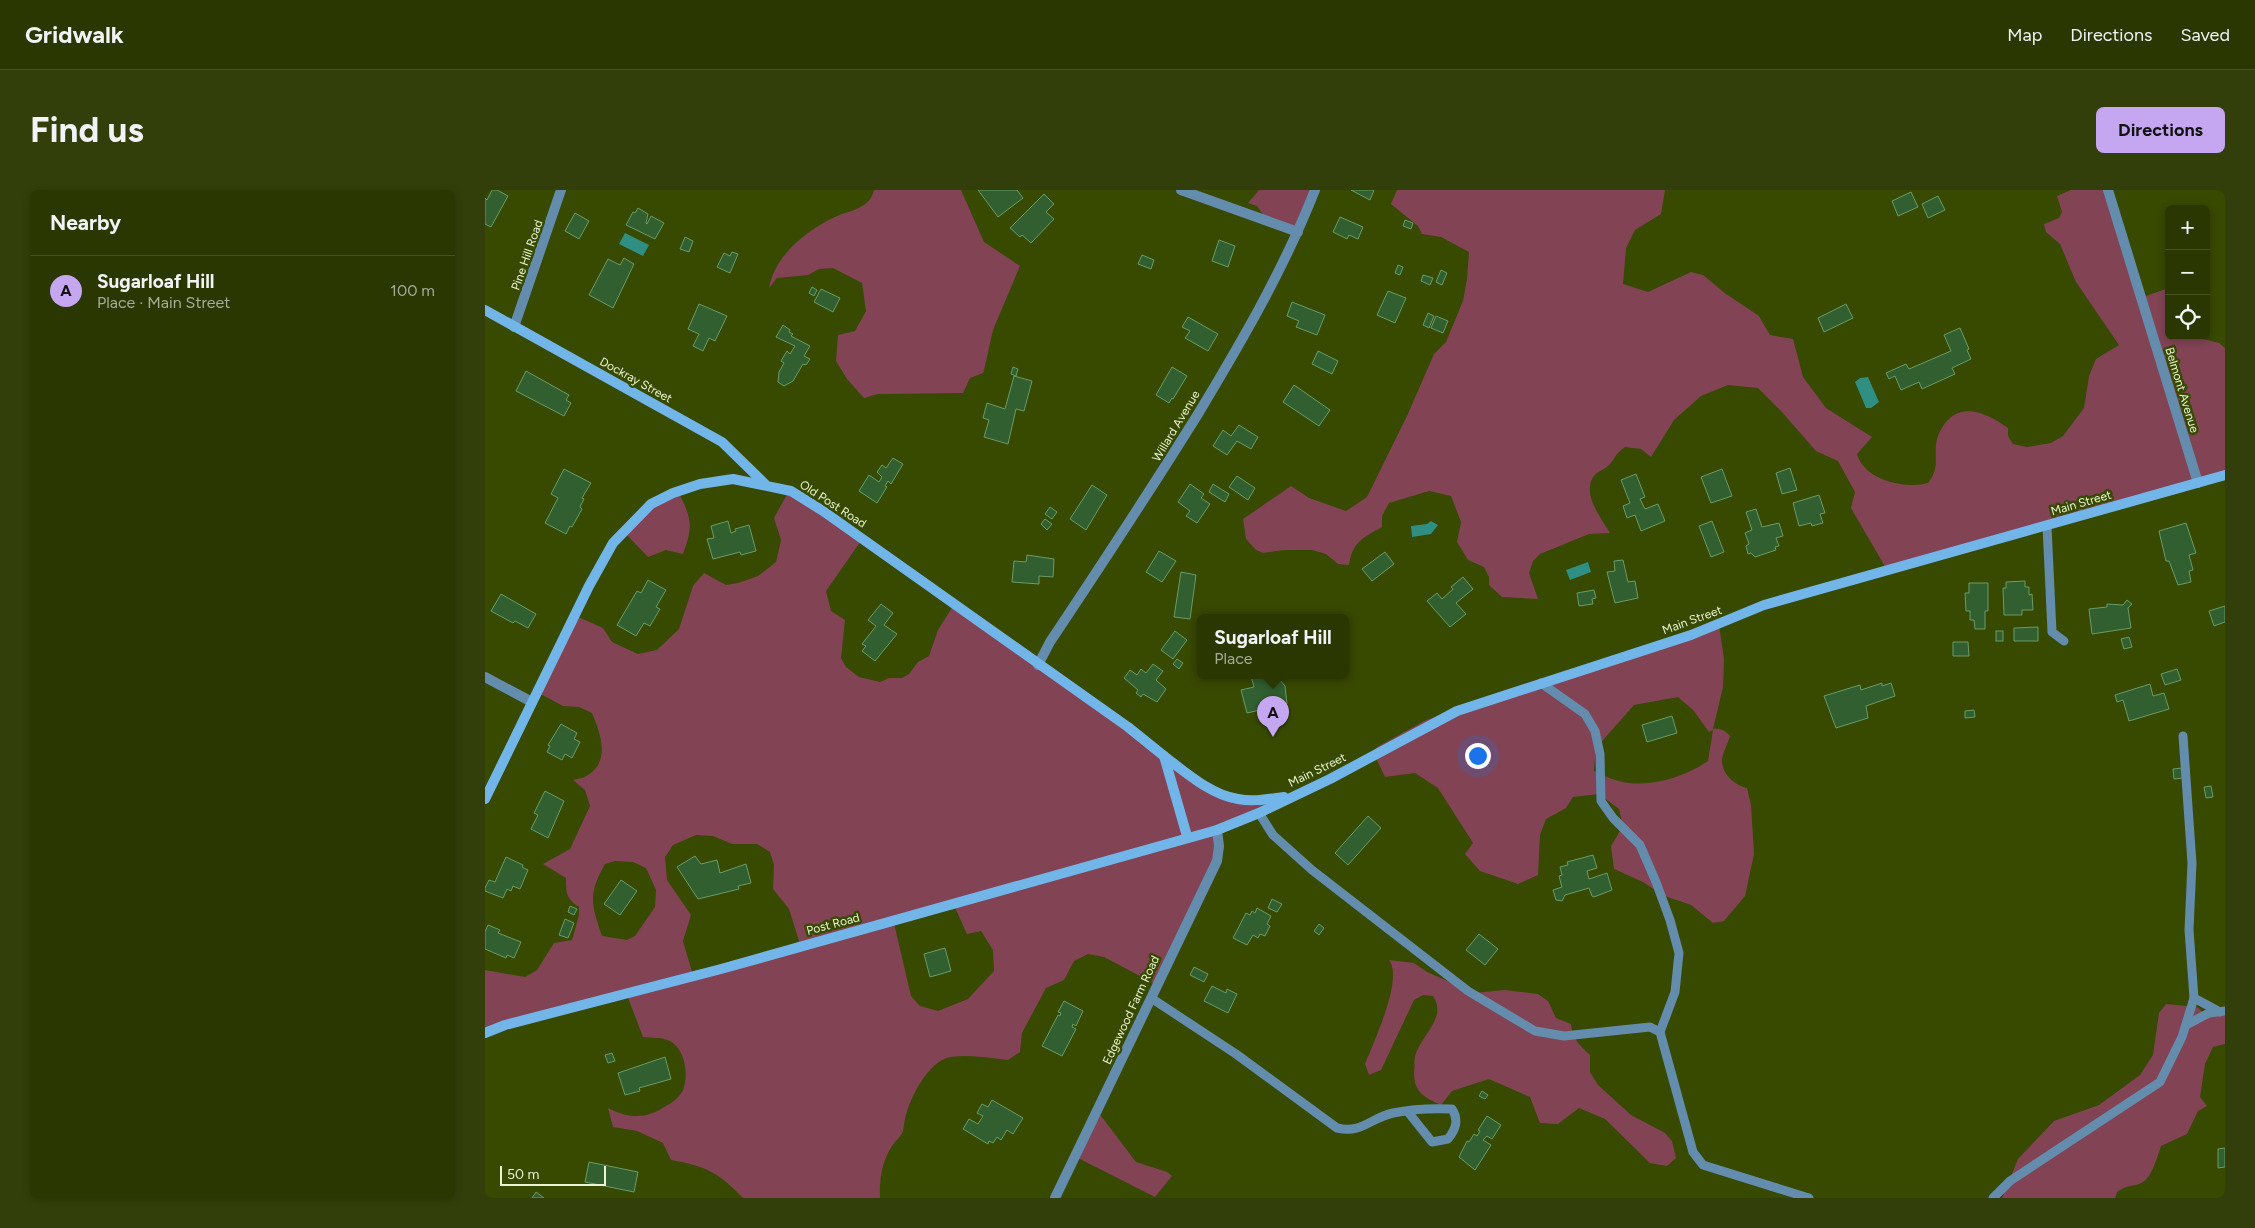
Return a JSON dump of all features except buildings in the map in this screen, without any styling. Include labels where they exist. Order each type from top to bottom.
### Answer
[{"type":"main road","name":"Dockray Street","points":[[485,310],[722,442],[765,485]]},
{"type":"main road","name":"Main Street","points":[[1187,836],[1217,830],[1259,813],[1457,711],[1691,635],[1765,605],[2225,475]]},
{"type":"main road","name":"Old Post Road","points":[[485,799],[589,586],[613,543],[633,520],[651,504],[673,493],[701,484],[733,479],[791,491],[823,510],[1038,665],[1128,727],[1214,791],[1236,799],[1256,801],[1293,796]]},
{"type":"main road","points":[[1165,756],[1187,836]]},
{"type":"main road","name":"Post Road","points":[[485,1033],[505,1025],[721,969],[1187,836]]},
{"type":"street","name":"Pine Hill Road","points":[[514,327],[561,190]]},
{"type":"street","points":[[1181,190],[1298,232]]},
{"type":"street","name":"Willard Avenue","points":[[1038,665],[1050,642],[1147,497],[1247,334],[1298,232],[1315,190]]},
{"type":"street","name":"Belmont Avenue","points":[[2108,190],[2198,483]]},
{"type":"street","points":[[485,677],[532,702]]},
{"type":"street","name":"Edgewood Farm Road","points":[[1055,1198],[1217,860],[1219,846],[1217,830]]},
{"type":"lane","points":[[2047,526],[2052,632],[2064,641]]},
{"type":"lane","points":[[1541,683],[1585,714],[1595,731],[1600,754],[1601,801],[1613,818],[1640,845],[1657,882],[1670,920],[1679,953],[1675,992],[1660,1032],[1693,1152],[1703,1165],[1809,1198]]},
{"type":"lane","points":[[1993,1198],[2010,1181],[2160,1082],[2186,1025],[2194,998],[2189,930],[2192,863],[2183,736]]},
{"type":"lane","points":[[1259,813],[1273,835],[1312,870],[1468,991],[1535,1031],[1564,1036],[1650,1027],[1660,1032]]},
{"type":"lane","points":[[1151,998],[1236,1054],[1337,1128],[1349,1131],[1392,1113],[1433,1108],[1452,1109],[1456,1116],[1456,1126],[1448,1139],[1433,1142],[1408,1112]]},
{"type":"lane","points":[[2194,998],[2222,1012]]},
{"type":"lane","points":[[2186,1025],[2209,1014],[2222,1012]]},
{"type":"shaded area","points":[[874,190],[961,190],[984,242],[1020,266],[993,330],[983,373],[970,378],[963,393],[878,394],[864,398],[847,379],[836,361],[838,335],[855,331],[866,311],[862,283],[833,268],[819,269],[808,275],[777,278],[769,288],[772,276],[785,254],[803,236],[824,222],[864,205],[872,196]]},
{"type":"shaded area","points":[[1259,190],[1314,190],[1298,229],[1264,216],[1257,206],[1248,203]]},
{"type":"shaded area","points":[[1397,190],[1665,190],[1661,214],[1635,230],[1626,248],[1623,284],[1648,292],[1691,272],[1703,275],[1726,294],[1759,316],[1770,335],[1793,339],[1803,377],[1826,408],[1872,437],[1857,454],[1861,463],[1868,471],[1887,481],[1898,484],[1919,485],[1928,483],[1932,477],[1936,466],[1938,435],[1949,419],[1956,414],[1964,411],[1991,417],[2008,428],[2008,436],[2013,444],[2027,447],[2051,443],[2063,436],[2084,408],[2089,376],[2096,359],[2119,345],[2076,282],[2060,244],[2046,232],[2044,224],[2059,218],[2062,212],[2057,196],[2071,190],[2110,190],[2143,297],[2165,289],[2165,340],[2207,340],[2219,343],[2225,348],[2225,472],[1887,570],[1851,508],[1855,492],[1838,461],[1816,451],[1758,388],[1728,385],[1701,396],[1674,420],[1651,457],[1641,449],[1625,447],[1608,466],[1594,476],[1590,490],[1591,498],[1610,533],[1589,534],[1540,554],[1533,561],[1529,573],[1538,599],[1502,597],[1489,585],[1489,577],[1484,567],[1468,560],[1457,542],[1461,522],[1451,496],[1429,491],[1389,503],[1382,516],[1382,527],[1359,542],[1353,551],[1349,565],[1338,564],[1326,554],[1312,550],[1283,550],[1263,553],[1256,550],[1246,539],[1243,519],[1291,486],[1309,498],[1346,511],[1367,497],[1407,416],[1434,354],[1446,342],[1463,301],[1469,252],[1441,237],[1422,234],[1418,226],[1391,204]]},
{"type":"shaded area","points":[[790,489],[863,538],[826,591],[831,611],[845,620],[841,658],[846,667],[859,677],[880,682],[889,678],[902,678],[909,674],[918,662],[929,656],[938,630],[955,603],[1213,788],[1230,795],[1274,802],[1217,827],[1215,864],[1155,984],[1104,957],[1088,954],[1074,961],[1064,980],[1046,988],[1022,1033],[1020,1052],[1008,1060],[965,1056],[951,1057],[935,1065],[927,1073],[915,1092],[907,1111],[903,1131],[886,1158],[880,1184],[880,1198],[743,1198],[727,1182],[711,1172],[694,1165],[671,1160],[663,1143],[637,1131],[613,1127],[608,1108],[630,1116],[644,1115],[659,1110],[678,1098],[683,1090],[686,1077],[682,1056],[675,1045],[664,1039],[643,1037],[627,995],[485,1031],[485,970],[525,977],[537,970],[554,943],[572,940],[579,915],[579,907],[571,901],[568,895],[566,878],[543,864],[570,849],[590,806],[585,790],[573,780],[586,776],[595,769],[599,762],[602,746],[592,713],[579,707],[563,706],[537,692],[576,616],[603,628],[612,642],[638,654],[657,650],[679,629],[693,586],[704,573],[726,585],[758,576],[776,562],[781,540],[774,518]],"holes":[[[696,835],[713,836],[732,844],[757,844],[770,852],[774,865],[773,889],[789,909],[799,941],[794,945],[692,972],[683,941],[691,915],[667,880],[665,857],[673,845]],[[615,861],[633,862],[646,868],[656,890],[655,907],[635,936],[627,940],[602,936],[595,915],[593,899],[596,883],[605,864]],[[952,901],[967,934],[981,931],[993,950],[994,971],[968,999],[938,1011],[920,1006],[911,996],[893,919]]]},
{"type":"shaded area","points":[[678,491],[690,522],[689,536],[683,554],[666,550],[648,557],[623,531],[653,500]]},
{"type":"shaded area","points":[[1719,625],[1724,659],[1723,687],[1713,729],[1722,730],[1730,736],[1722,760],[1724,770],[1730,778],[1747,788],[1751,805],[1754,854],[1745,896],[1724,921],[1713,923],[1691,905],[1662,895],[1643,882],[1614,869],[1611,846],[1623,826],[1619,809],[1599,794],[1573,797],[1566,808],[1546,819],[1540,835],[1538,875],[1518,884],[1480,871],[1465,854],[1473,843],[1438,788],[1415,773],[1385,777],[1373,752],[1377,747],[1426,720]],"holes":[[[1678,697],[1693,710],[1709,732],[1713,730],[1708,761],[1699,767],[1666,780],[1642,784],[1616,780],[1594,771],[1596,748],[1634,705]]]},
{"type":"shaded area","points":[[1389,960],[1414,963],[1427,972],[1475,993],[1504,990],[1538,994],[1548,1001],[1556,1018],[1571,1024],[1577,1041],[1590,1055],[1590,1072],[1598,1085],[1631,1115],[1665,1133],[1672,1141],[1676,1158],[1667,1166],[1650,1163],[1605,1119],[1579,1108],[1558,1124],[1540,1123],[1530,1097],[1489,1079],[1452,1091],[1441,1105],[1425,1097],[1418,1090],[1414,1079],[1415,1058],[1435,1019],[1437,1004],[1433,996],[1423,995],[1414,1000],[1381,1070],[1369,1075],[1365,1064],[1386,1011],[1393,981],[1393,969]]},
{"type":"shaded area","points":[[2166,1004],[2197,1007],[2204,1013],[2225,1012],[2225,1044],[2213,1047],[2205,1064],[2200,1097],[2207,1106],[2198,1111],[2187,1134],[2161,1146],[2151,1173],[2144,1182],[2120,1190],[2115,1198],[2002,1198],[2018,1159],[2054,1121],[2099,1105],[2140,1075],[2153,1055],[2159,1013]]},
{"type":"shaded area","points":[[1098,1112],[1136,1162],[1167,1172],[1172,1176],[1155,1197],[1076,1157]]},
{"type":"water","points":[[625,233],[649,245],[643,256],[619,244]]},
{"type":"water","points":[[1868,377],[1879,402],[1871,408],[1866,408],[1855,382],[1860,378]]},
{"type":"water","points":[[1431,521],[1438,525],[1431,534],[1412,537],[1411,526],[1427,524]]},
{"type":"water","points":[[1588,562],[1591,572],[1570,580],[1566,570]]},
{"type":"place","name":"Sugarloaf Hill","points":[[1273,737]]}]
